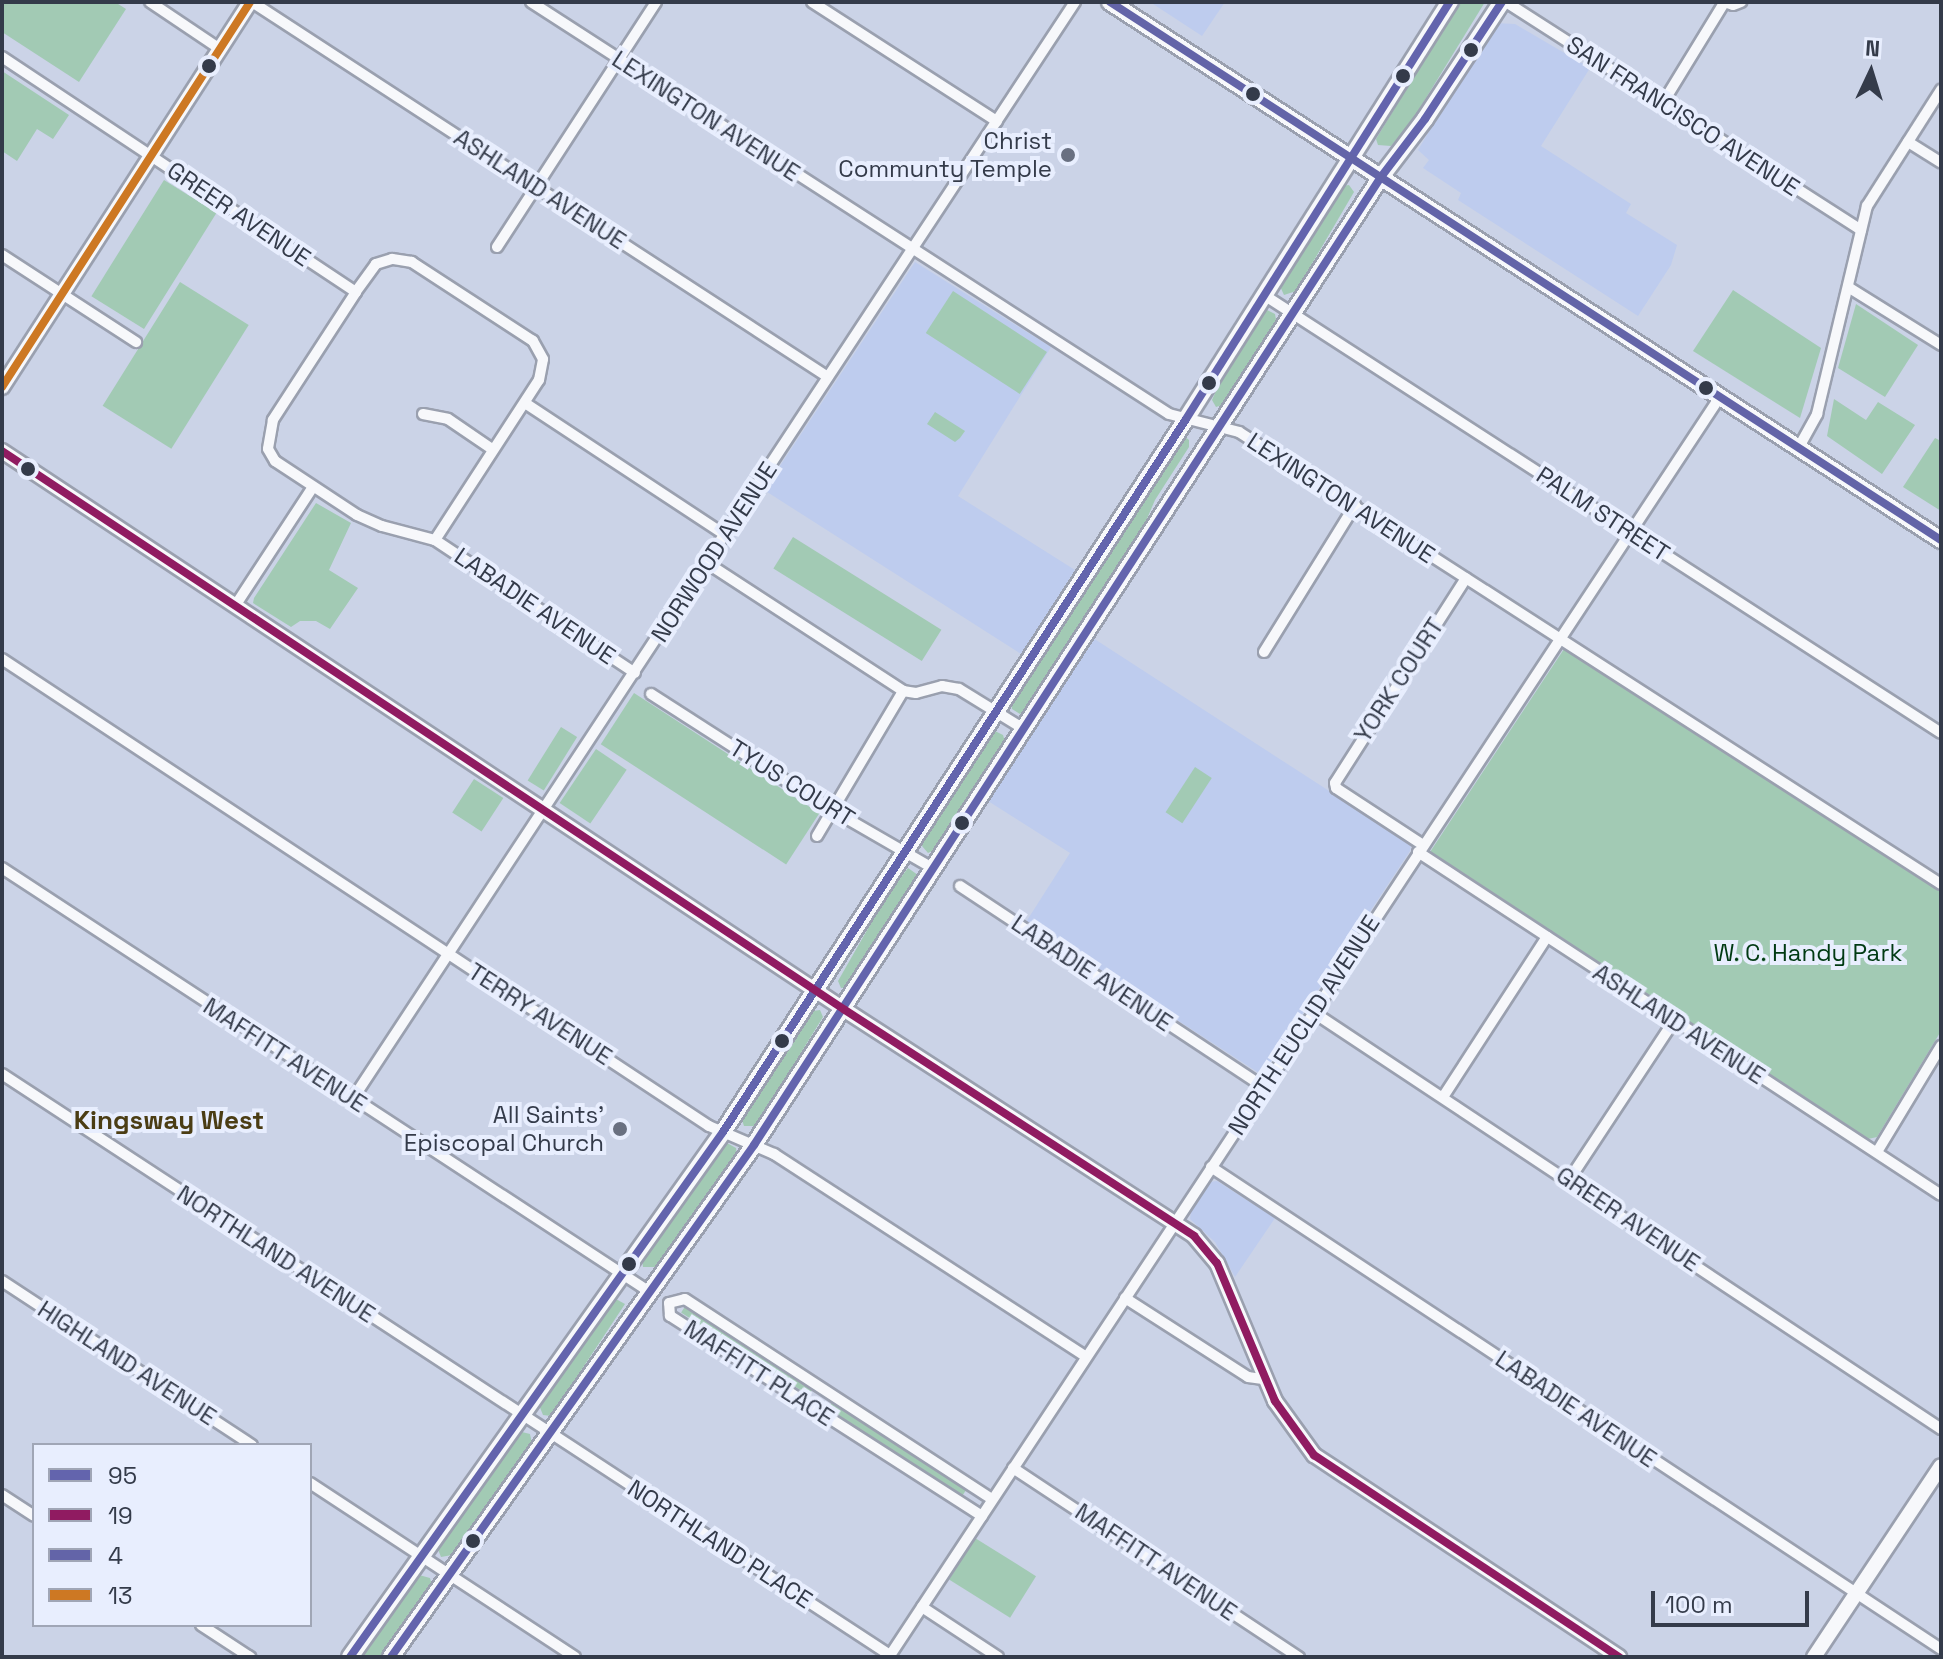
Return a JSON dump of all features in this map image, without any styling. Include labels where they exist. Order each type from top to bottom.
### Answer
[{"type":"main road","points":[[1110,2],[1941,540]]},
{"type":"main road","points":[[350,1657],[723,1132],[1186,419],[1450,2]]},
{"type":"main road","points":[[391,1657],[754,1145],[845,1010],[1292,313],[1381,177],[1425,119],[1504,2]]},
{"type":"street","points":[[150,2],[220,49]]},
{"type":"street","points":[[2,387],[251,2]]},
{"type":"street","name":"ASHLAND AVENUE","points":[[251,2],[828,377]]},
{"type":"street","name":"LEXINGTON AVENUE","points":[[531,2],[1169,414],[1239,432],[1941,884]]},
{"type":"street","points":[[497,247],[656,2]]},
{"type":"street","points":[[812,2],[997,121]]},
{"type":"street","name":"NORWOOD AVENUE","points":[[352,1100],[1075,2]]},
{"type":"street","name":"SAN FRANCISCO AVENUE","points":[[1504,2],[1664,101],[1861,230]]},
{"type":"street","points":[[1664,101],[1724,2],[1733,5],[1741,2]]},
{"type":"street","name":"GREER AVENUE","points":[[2,57],[356,292]]},
{"type":"street","points":[[1799,447],[1817,414],[1867,206],[1941,90]]},
{"type":"street","points":[[1908,142],[1941,163]]},
{"type":"street","points":[[2,255],[136,342]]},
{"type":"street","points":[[392,259],[412,262],[533,341],[543,359],[539,380],[435,540],[382,526],[357,515],[275,461],[268,449],[273,420],[356,292],[376,264],[392,259]]},
{"type":"street","points":[[1848,287],[1941,345]]},
{"type":"street","name":"PALM STREET","points":[[1264,295],[1941,733]]},
{"type":"street","name":"NORTH EUCLID AVENUE","points":[[889,1656],[1721,395]]},
{"type":"street","points":[[525,403],[725,535]]},
{"type":"street","points":[[423,414],[448,419],[492,449]]},
{"type":"street","points":[[2,451],[845,1010],[1175,1223],[1199,1241],[1217,1263],[1263,1379],[1292,1430],[1334,1471],[1619,1657]]},
{"type":"street","points":[[235,606],[313,487]]},
{"type":"street","points":[[1264,652],[1355,505]]},
{"type":"street","name":"LABADIE AVENUE","points":[[435,540],[635,673]]},
{"type":"street","points":[[707,563],[903,691],[916,693],[942,686],[959,689],[1024,729]]},
{"type":"street","name":"YORK COURT","points":[[1335,783],[1466,578]]},
{"type":"street","name":"TERRY AVENUE","points":[[2,659],[723,1132],[774,1154],[1086,1357]]},
{"type":"street","points":[[817,836],[903,691]]},
{"type":"street","name":"TYUS COURT","points":[[651,694],[832,810],[934,869]]},
{"type":"street","name":"ASHLAND AVENUE","points":[[1335,783],[1336,788],[1547,937],[1941,1195]]},
{"type":"street","name":"MAFFITT AVENUE","points":[[2,868],[352,1100],[650,1292]]},
{"type":"street","name":"LABADIE AVENUE","points":[[960,886],[1264,1087]]},
{"type":"street","points":[[1443,1097],[1547,937]]},
{"type":"street","name":"GREER AVENUE","points":[[1313,1012],[1941,1429]]},
{"type":"street","points":[[1569,1180],[1674,1021]]},
{"type":"street","points":[[1877,1152],[1941,1046]]},
{"type":"street","name":"NORTHLAND AVENUE","points":[[2,1074],[549,1433]]},
{"type":"street","name":"LABADIE AVENUE","points":[[1211,1167],[1941,1649]]},
{"type":"street","name":"HIGHLAND AVENUE","points":[[2,1281],[249,1443]]},
{"type":"street","points":[[1125,1298],[1248,1377],[1263,1379]]},
{"type":"street","name":"MAFFITT PLACE","points":[[982,1516],[670,1316],[669,1303],[685,1299],[992,1499]]},
{"type":"street","name":"NORTHLAND PLACE","points":[[549,1433],[889,1656]]},
{"type":"street","points":[[1814,1657],[1941,1466]]},
{"type":"street","name":"MAFFITT AVENUE","points":[[1013,1468],[1299,1657]]},
{"type":"street","points":[[312,1484],[575,1657]]},
{"type":"street","points":[[2,1495],[32,1515]]},
{"type":"street","points":[[922,1607],[998,1657]]},
{"type":"street","points":[[204,1627],[250,1657]]},
{"type":"shaded area","points":[[1150,2],[1225,2],[1202,36]]},
{"type":"shaded area","points":[[1494,23],[1515,24],[1590,68],[1541,146],[1631,204],[1626,213],[1677,245],[1671,265],[1638,316],[1458,200],[1461,193],[1423,168],[1429,160],[1418,150]]},
{"type":"shaded area","points":[[915,262],[1051,347],[958,496],[1075,570],[1021,654],[764,490]]},
{"type":"shaded area","points":[[1093,638],[1411,844],[1410,851],[1262,1075],[1026,922],[1070,853],[988,801]]},
{"type":"shaded area","points":[[1217,1181],[1275,1218],[1235,1277],[1215,1242],[1190,1219],[1191,1211],[1210,1182]]},
{"type":"green space","points":[[2,2],[115,2],[126,9],[79,82],[2,32]]},
{"type":"green space","points":[[1459,2],[1485,2],[1410,124],[1391,146],[1378,145],[1376,139]]},
{"type":"green space","points":[[2,71],[69,115],[53,139],[37,129],[17,161],[2,151]]},
{"type":"green space","points":[[164,180],[217,213],[144,329],[91,296]]},
{"type":"green space","points":[[1349,185],[1354,192],[1296,291],[1284,295],[1279,284],[1342,186]]},
{"type":"green space","points":[[180,282],[249,325],[171,449],[103,406]]},
{"type":"green space","points":[[1733,290],[1821,348],[1800,418],[1693,351]]},
{"type":"green space","points":[[953,291],[1047,352],[1020,394],[926,333]]},
{"type":"green space","points":[[1856,304],[1918,345],[1885,397],[1838,368]]},
{"type":"green space","points":[[1267,310],[1275,314],[1276,320],[1222,405],[1216,407],[1212,400],[1216,391],[1261,313]]},
{"type":"green space","points":[[1834,399],[1866,420],[1878,402],[1915,425],[1882,474],[1827,436]]},
{"type":"green space","points":[[935,412],[965,431],[960,438],[955,442],[927,424]]},
{"type":"green space","points":[[1184,436],[1189,440],[1189,447],[1155,500],[1143,528],[1027,709],[1020,714],[1012,709],[1011,702]]},
{"type":"green space","points":[[1935,438],[1941,441],[1941,511],[1903,487]]},
{"type":"green space","points":[[316,503],[351,523],[329,570],[358,588],[330,629],[316,621],[300,621],[291,627],[253,603]]},
{"type":"green space","points":[[793,537],[941,630],[922,661],[773,568]]},
{"type":"green space","name":"W. C. Handy Park","points":[[1564,649],[1941,892],[1941,1031],[1877,1137],[1868,1139],[1430,852]]},
{"type":"green space","points":[[634,693],[819,813],[786,865],[601,744]]},
{"type":"green space","points":[[561,727],[577,737],[544,790],[528,780]]},
{"type":"green space","points":[[995,731],[1003,735],[1005,742],[938,848],[928,853],[922,846],[923,841]]},
{"type":"green space","points":[[596,749],[627,770],[590,824],[560,803]]},
{"type":"green space","points":[[1195,767],[1212,778],[1182,823],[1166,812]]},
{"type":"green space","points":[[474,779],[503,798],[482,832],[452,813]]},
{"type":"green space","points":[[908,868],[918,875],[918,879],[849,987],[841,988],[838,981],[886,897]]},
{"type":"green space","points":[[820,1010],[823,1017],[756,1126],[744,1126],[742,1120],[745,1113],[813,1011]]},
{"type":"green space","points":[[727,1143],[736,1148],[737,1155],[656,1267],[643,1267],[642,1259]]},
{"type":"green space","points":[[614,1298],[625,1304],[551,1416],[543,1415],[539,1405]]},
{"type":"green space","points":[[686,1305],[813,1388],[809,1395],[681,1313]]},
{"type":"green space","points":[[833,1401],[967,1488],[962,1496],[828,1409]]},
{"type":"green space","points":[[522,1432],[530,1434],[532,1444],[452,1555],[441,1557],[437,1547]]},
{"type":"green space","points":[[975,1538],[1036,1576],[1010,1618],[949,1580]]},
{"type":"green space","points":[[419,1575],[430,1578],[432,1586],[381,1657],[361,1657]]},
{"type":"transit line","name":"13","points":[[2,387],[250,2]]},
{"type":"transit line","name":"4","points":[[1110,2],[1941,540]]},
{"type":"transit line","name":"95","points":[[350,1657],[723,1132],[1186,419],[1450,2]]},
{"type":"transit line","name":"95","points":[[391,1657],[754,1145],[1381,177],[1425,119],[1502,2]]},
{"type":"transit line","name":"19","points":[[2,451],[845,1010],[1194,1236],[1217,1263],[1275,1401],[1314,1455],[1619,1657]]},
{"type":"place","name":"Christ Communty Temple","points":[[1068,155]]},
{"type":"place","name":"All Saints' Episcopal Church","points":[[620,1129]]},
{"type":"district","name":"Kingsway West","points":[[169,1121]]}]
